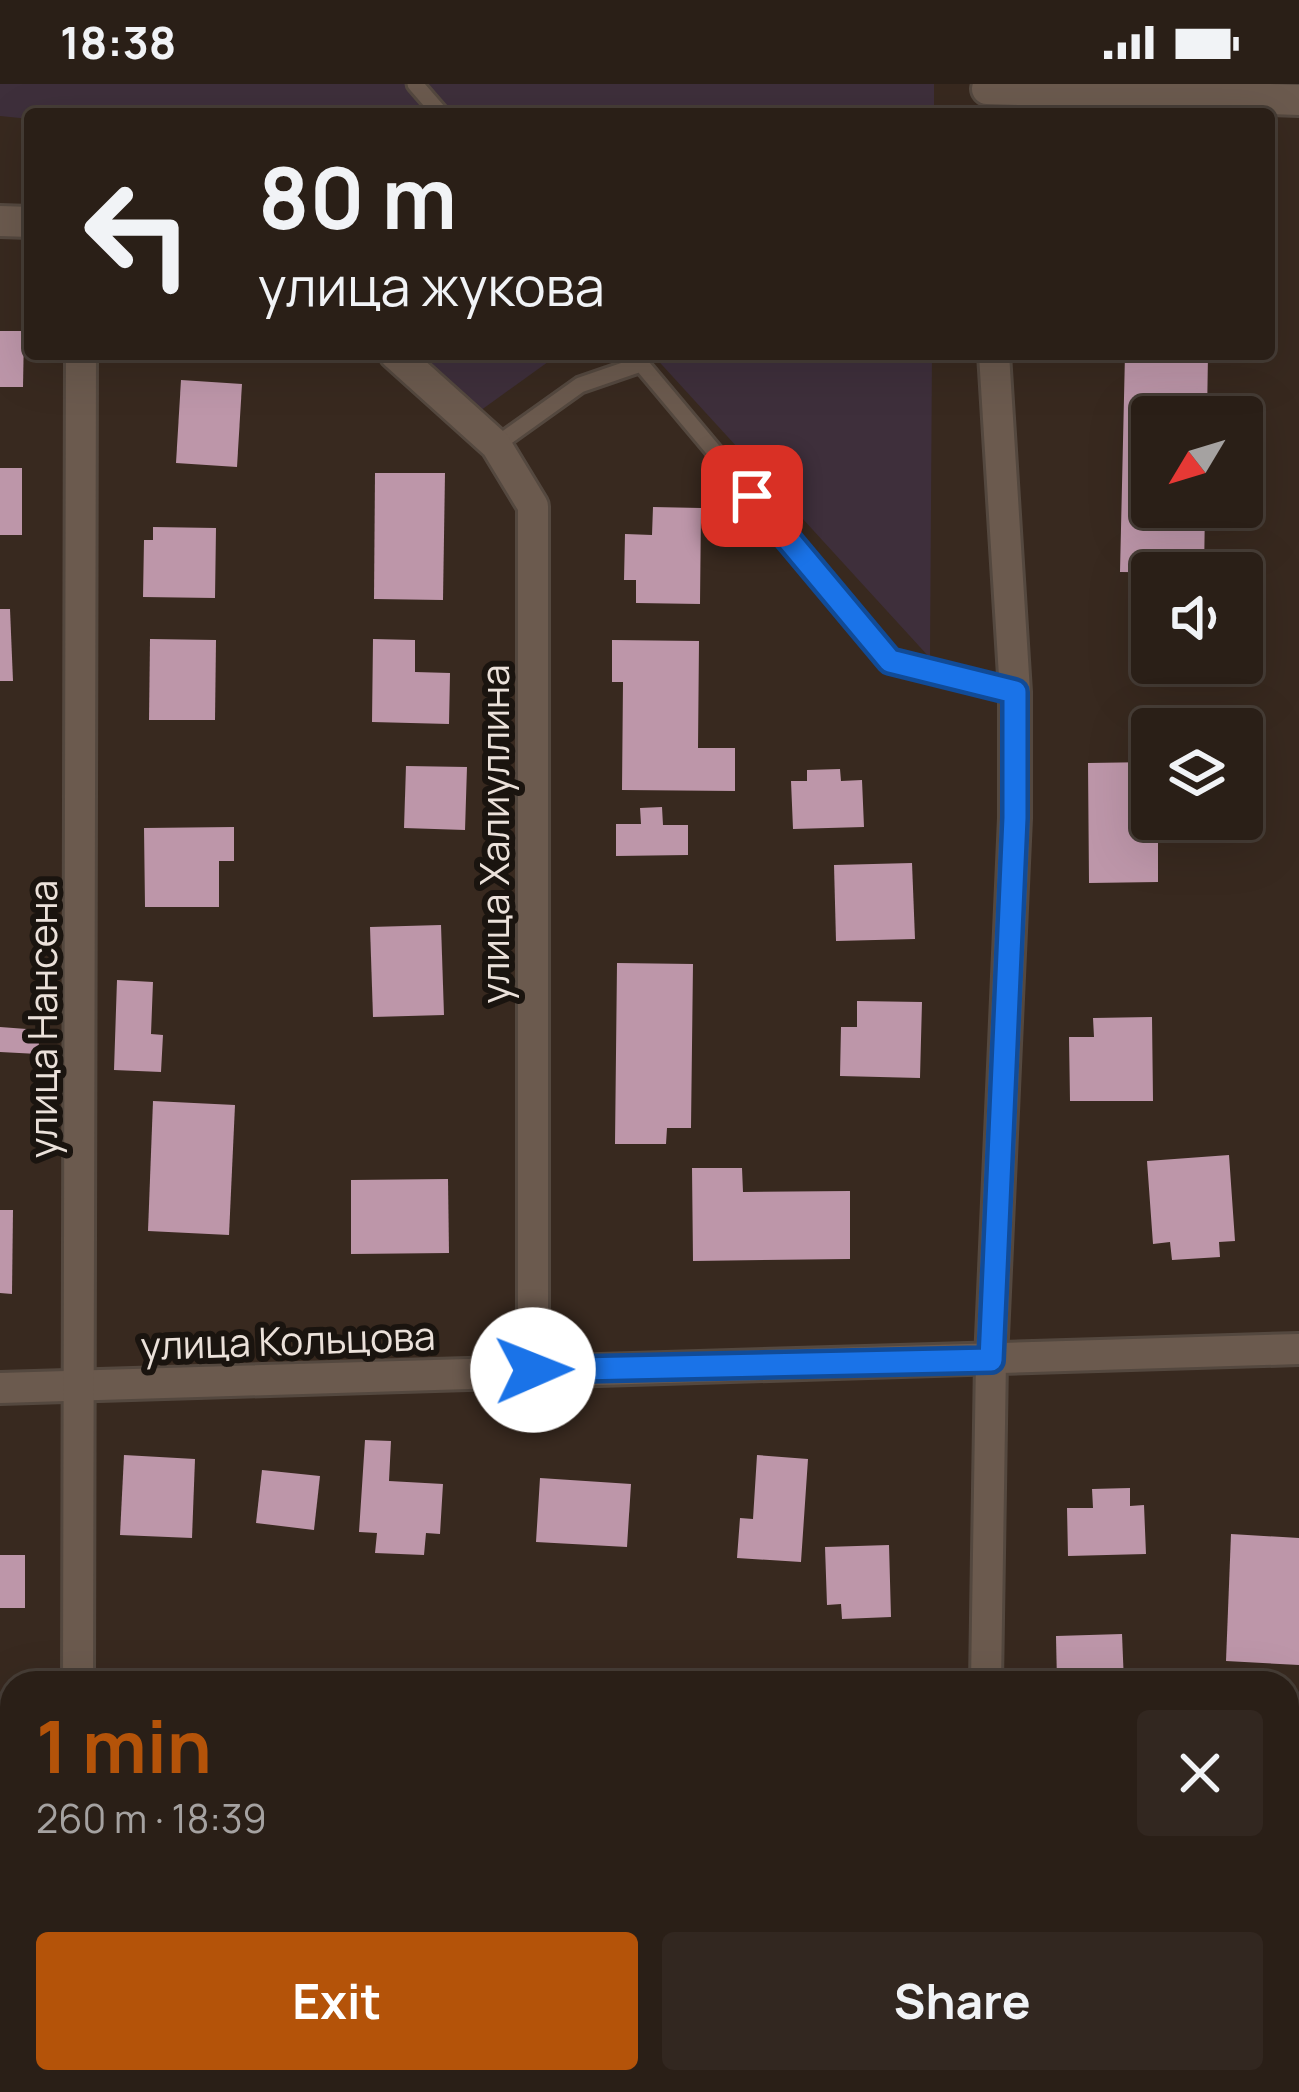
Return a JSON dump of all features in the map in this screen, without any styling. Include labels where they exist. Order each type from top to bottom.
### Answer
[{"type":"street","points":[[986,96],[1299,100]]},
{"type":"street","name":"улица Нансена","points":[[78,1671],[81,360]]},
{"type":"street","name":"улица Халиуллина","points":[[402,360],[496,445],[533,506],[533,1370]]},
{"type":"street","points":[[986,1671],[991,1360],[1015,818],[1015,692],[994,360]]},
{"type":"street","name":"улица Кольцова","points":[[0,1388],[1299,1349]]},
{"type":"lane","points":[[416,84],[436,108]]},
{"type":"lane","points":[[496,445],[580,385],[641,364],[890,661],[1015,692]]},
{"type":"shaded area","points":[[0,84],[934,84],[934,108],[24,108],[24,118],[0,116]]},
{"type":"shaded area","points":[[421,360],[551,360],[466,421]]},
{"type":"shaded area","points":[[657,360],[932,360],[930,658]]},
{"type":"building","points":[[0,331],[24,331],[23,387],[0,387]]},
{"type":"building","points":[[1125,360],[1208,360],[1207,396],[1131,396],[1131,528],[1205,528],[1204,552],[1131,552],[1131,572],[1120,572]]},
{"type":"building","points":[[181,380],[242,384],[237,467],[176,463]]},
{"type":"building","points":[[0,468],[22,468],[22,535],[0,535]]},
{"type":"building","points":[[375,473],[445,473],[443,600],[374,599]]},
{"type":"building","points":[[653,507],[701,508],[700,604],[636,603],[636,580],[624,580],[625,534],[652,535]]},
{"type":"building","points":[[153,527],[216,528],[215,598],[143,597],[144,540],[153,540]]},
{"type":"building","points":[[0,609],[10,609],[13,681],[0,681]]},
{"type":"building","points":[[150,639],[216,640],[215,720],[149,720]]},
{"type":"building","points":[[373,639],[415,640],[415,672],[450,673],[449,724],[372,722]]},
{"type":"building","points":[[612,640],[699,641],[698,748],[735,748],[735,791],[622,790],[623,682],[612,682]]},
{"type":"building","points":[[1131,762],[1131,840],[1158,840],[1158,882],[1089,883],[1088,763]]},
{"type":"building","points":[[406,766],[467,767],[465,830],[404,828]]},
{"type":"building","points":[[840,769],[841,781],[862,780],[864,827],[793,829],[791,781],[807,781],[807,770]]},
{"type":"building","points":[[662,807],[663,825],[688,825],[688,855],[616,856],[616,824],[641,824],[640,808]]},
{"type":"building","points":[[234,827],[234,861],[219,861],[219,907],[145,907],[144,828]]},
{"type":"building","points":[[912,863],[915,939],[836,941],[834,865]]},
{"type":"building","points":[[441,925],[444,1015],[373,1017],[370,927]]},
{"type":"building","points":[[617,963],[693,964],[691,1128],[667,1128],[666,1144],[615,1144]]},
{"type":"building","points":[[117,980],[153,982],[151,1034],[163,1035],[161,1072],[114,1070]]},
{"type":"building","points":[[857,1001],[922,1002],[920,1078],[840,1076],[841,1027],[857,1027]]},
{"type":"building","points":[[1152,1017],[1153,1101],[1070,1101],[1069,1037],[1094,1037],[1093,1018]]},
{"type":"building","points":[[0,1027],[40,1030],[38,1054],[0,1052]]},
{"type":"building","points":[[153,1101],[235,1105],[229,1235],[148,1231]]},
{"type":"building","points":[[1229,1155],[1235,1241],[1219,1242],[1220,1257],[1172,1260],[1170,1242],[1153,1244],[1147,1161]]},
{"type":"building","points":[[692,1168],[742,1168],[743,1192],[850,1191],[850,1259],[693,1261]]},
{"type":"building","points":[[448,1179],[449,1253],[351,1254],[351,1180]]},
{"type":"building","points":[[0,1210],[13,1210],[12,1294],[0,1293]]},
{"type":"building","points":[[365,1440],[391,1441],[389,1481],[443,1484],[440,1534],[426,1533],[424,1555],[375,1553],[377,1533],[359,1532]]},
{"type":"building","points":[[124,1455],[195,1459],[192,1538],[120,1535]]},
{"type":"building","points":[[757,1455],[808,1459],[801,1562],[737,1558],[740,1518],[753,1519]]},
{"type":"building","points":[[262,1470],[320,1476],[314,1530],[256,1523]]},
{"type":"building","points":[[540,1478],[631,1484],[627,1547],[536,1542]]},
{"type":"building","points":[[1130,1488],[1130,1506],[1144,1505],[1146,1554],[1068,1556],[1067,1508],[1093,1508],[1092,1489]]},
{"type":"building","points":[[1231,1534],[1299,1538],[1299,1665],[1226,1661]]},
{"type":"building","points":[[889,1545],[891,1617],[842,1619],[841,1604],[827,1605],[825,1547]]},
{"type":"building","points":[[0,1555],[25,1555],[25,1608],[0,1608]]},
{"type":"building","points":[[1122,1634],[1124,1671],[1057,1671],[1056,1636]]},
{"type":"route","points":[[533,1370],[991,1360],[1015,818],[1015,692],[890,661],[752,496]]}]
